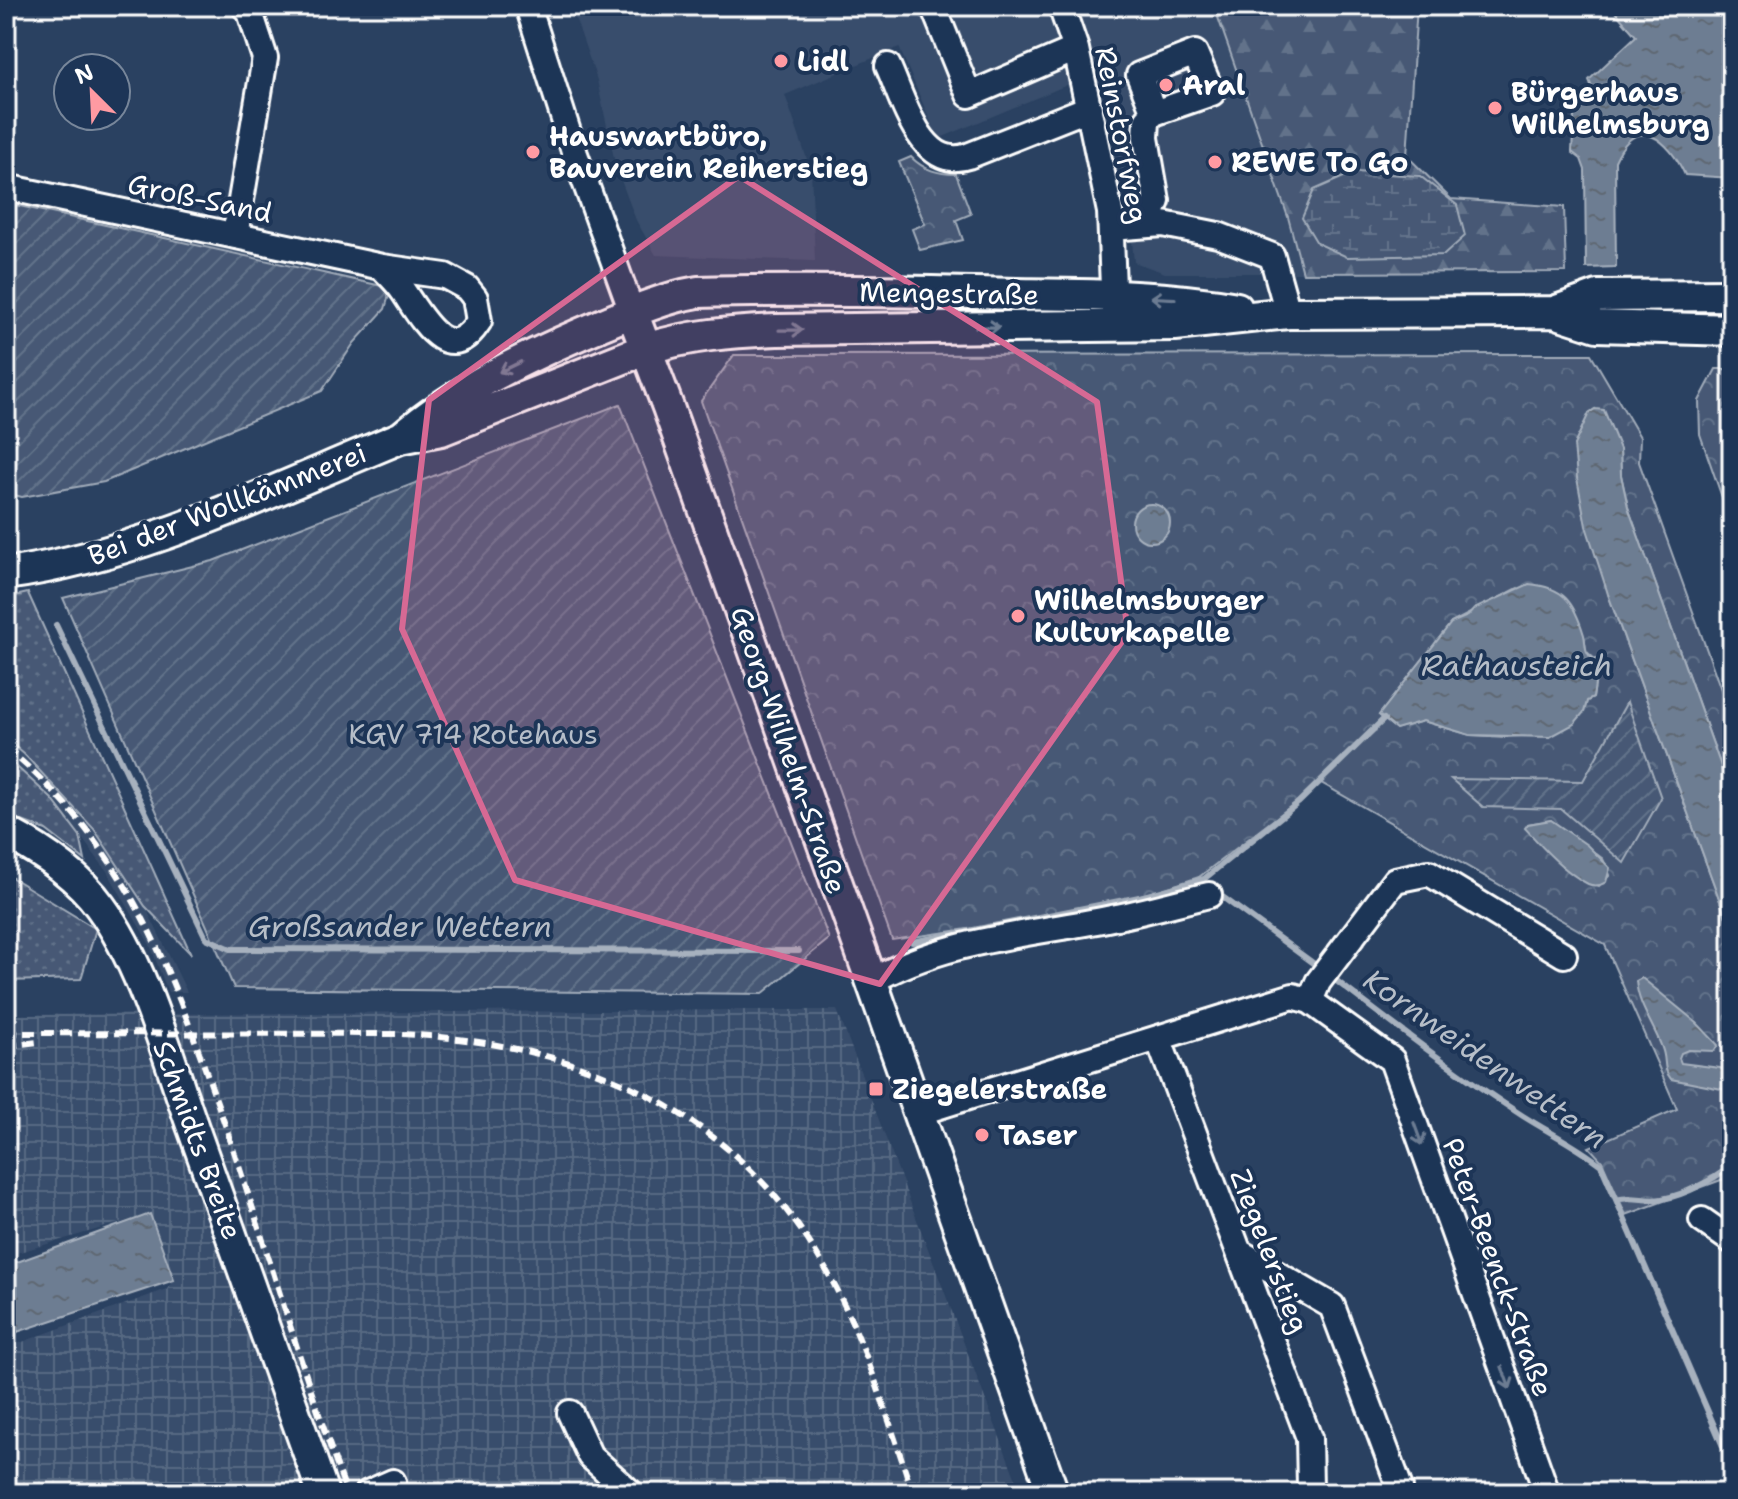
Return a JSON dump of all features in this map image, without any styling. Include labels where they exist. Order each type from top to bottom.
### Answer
[{"type":"main road","name":"Mengestraße","points":[[632,312],[676,296],[698,292],[920,291],[1114,311]]},
{"type":"main road","name":"Mengestraße","points":[[1554,312],[1598,296],[1732,295]]},
{"type":"main road","name":"Mengestraße","points":[[646,349],[676,339],[713,333],[1114,311],[1188,299],[1278,314],[1554,312],[1597,326],[1732,330]]},
{"type":"main road","name":"Georg-Wilhelm-Straße","points":[[632,312],[1053,1493]]},
{"type":"main road","name":"Bei der Wollkämmerei","points":[[400,438],[433,410],[492,376],[632,312]]},
{"type":"main road","name":"Bei der Wollkämmerei","points":[[6,574],[61,565],[140,543],[400,438],[441,430],[646,349]]},
{"type":"main road","name":"Schmidts Breite","points":[[6,832],[50,859],[84,888],[116,929],[160,1034],[323,1493]]},
{"type":"street","points":[[235,236],[265,58],[250,12],[244,6]]},
{"type":"street","name":"Georg-Wilhelm-Straße","points":[[528,6],[575,154],[632,312]]},
{"type":"street","points":[[933,6],[969,95],[1076,49]]},
{"type":"street","name":"Reinstorfweg","points":[[1061,6],[1076,49],[1110,212],[1114,311]]},
{"type":"street","points":[[888,66],[925,144],[947,158],[968,156],[1089,108]]},
{"type":"street","points":[[1147,225],[1157,201],[1146,138],[1147,120],[1154,113]]},
{"type":"street","name":"Groß-Sand","points":[[6,187],[382,267]]},
{"type":"street","points":[[1111,228],[1163,224],[1218,235],[1272,256],[1278,314]]},
{"type":"street","points":[[917,1113],[1293,996],[1320,983],[1395,880],[1429,873],[1564,955]]},
{"type":"street","points":[[870,982],[894,968],[939,950],[1108,919],[1209,895]]},
{"type":"street","name":"Peter-Beenck-Straße","points":[[1320,983],[1392,1060],[1547,1493]]},
{"type":"street","name":"Ziegelerstieg","points":[[1158,1038],[1309,1438],[1310,1487]]},
{"type":"street","points":[[1702,1220],[1732,1241]]},
{"type":"street","points":[[1239,1252],[1332,1306],[1400,1488]]},
{"type":"street","points":[[570,1413],[590,1456],[631,1493]]},
{"type":"street","points":[[368,1493],[393,1482]]},
{"type":"highlighted area","points":[[739,176],[1097,402],[1128,633],[880,984],[515,880],[402,629],[429,400]]},
{"type":"shaded area","points":[[571,6],[1214,6],[1288,217],[1303,273],[1165,273],[1134,262],[1129,208],[1103,81],[1067,85],[938,139],[899,47],[785,95],[811,171],[815,261],[656,255],[636,220],[616,167],[597,80]]},
{"type":"shaded area","points":[[6,739],[94,829],[145,906],[187,992],[168,992],[150,945],[107,871],[52,799],[6,757]]},
{"type":"shaded area","points":[[837,1010],[1021,1493],[6,1493],[6,1348],[167,1289],[174,1280],[150,1214],[6,1256],[6,1015]]},
{"type":"green space","points":[[1214,6],[1417,6],[1407,156],[1451,199],[1564,207],[1566,272],[1303,273],[1288,217]]},
{"type":"green space","points":[[911,157],[932,170],[956,174],[971,214],[956,220],[963,240],[920,250],[912,229],[925,224],[899,162]]},
{"type":"green space","points":[[1355,172],[1420,176],[1457,205],[1465,236],[1444,255],[1347,257],[1317,243],[1302,218],[1314,190]]},
{"type":"green space","points":[[6,203],[391,288],[385,309],[354,343],[322,391],[104,482],[22,497],[6,493]]},
{"type":"green space","points":[[1591,354],[1640,437],[1639,462],[1732,720],[1732,797],[1628,507],[1621,475],[1620,449],[1595,409],[1589,413],[1608,594],[1732,934],[1732,1176],[1626,1215],[1602,1161],[1589,1147],[1677,1109],[1605,945],[1321,783],[1199,877],[1154,892],[968,929],[892,940],[701,401],[734,355]],"holes":[[[1518,588],[1584,636],[1586,651],[1608,671],[1596,677],[1593,698],[1587,701],[1584,712],[1522,736],[1506,737],[1470,735],[1423,721],[1396,729],[1379,715],[1451,623]],[[1551,820],[1603,859],[1610,875],[1599,886],[1573,873],[1526,828],[1528,824]]]},
{"type":"green space","points":[[1716,369],[1732,369],[1732,526],[1700,434],[1699,401]]},
{"type":"green space","name":"KGV 714 Rotehaus","points":[[620,404],[829,939],[762,994],[234,988],[63,598],[213,561]]},
{"type":"green space","points":[[28,593],[191,954],[145,906],[94,829],[6,739],[6,598]]},
{"type":"green space","points":[[1627,702],[1661,798],[1624,863],[1561,809],[1483,807],[1451,779],[1583,781]]},
{"type":"green space","points":[[6,757],[52,799],[80,836],[85,860],[46,830],[6,815]]},
{"type":"green space","points":[[6,874],[96,929],[81,979],[6,981]]},
{"type":"water","points":[[1610,6],[1732,6],[1732,178],[1685,175],[1662,142],[1652,136],[1633,138],[1615,161],[1616,267],[1586,268],[1585,170],[1581,159],[1572,152],[1574,116],[1595,95],[1589,80],[1636,36]]},
{"type":"water","points":[[1595,409],[1604,410],[1620,449],[1621,475],[1628,507],[1732,797],[1732,934],[1586,526],[1574,445],[1589,413]]},
{"type":"water","points":[[1151,504],[1164,510],[1170,523],[1164,536],[1151,542],[1138,536],[1132,523],[1138,510]]},
{"type":"water","name":"Rathausteich","points":[[1529,584],[1551,589],[1566,598],[1580,623],[1588,653],[1592,658],[1604,661],[1609,670],[1596,677],[1593,698],[1587,701],[1584,712],[1574,724],[1550,737],[1470,735],[1423,721],[1396,729],[1379,715],[1451,623]]},
{"type":"water","points":[[1551,820],[1587,845],[1610,868],[1606,882],[1593,886],[1579,879],[1554,859],[1525,828],[1528,824]]},
{"type":"water","points":[[1642,978],[1697,1023],[1718,1045],[1714,1051],[1688,1050],[1681,1053],[1681,1063],[1720,1068],[1732,1074],[1732,1091],[1671,1079],[1666,1071],[1662,1048],[1640,999],[1636,981]]},
{"type":"water","points":[[150,1214],[174,1280],[17,1332],[11,1317],[6,1319],[6,1266]]},
{"type":"waterway","name":"Großsander Wettern","points":[[56,625],[206,938],[231,949],[799,951]]},
{"type":"waterway","name":"Großsander Wettern","points":[[912,942],[1123,902],[1204,879],[1298,803],[1384,719]]},
{"type":"waterway","name":"Großsander Wettern","points":[[1194,881],[1207,887]]},
{"type":"waterway","name":"Kornweidenwettern","points":[[1217,893],[1321,969]]},
{"type":"waterway","name":"Kornweidenwettern","points":[[1330,976],[1473,1083],[1601,1165],[1732,1467]]},
{"type":"waterway","points":[[1617,1200],[1656,1200],[1681,1194],[1732,1165]]},
{"type":"railway","points":[[6,748],[49,787],[85,828],[116,871],[164,964],[223,1119],[347,1493]]},
{"type":"railway","points":[[6,1033],[400,1034],[465,1040],[528,1052],[588,1069],[644,1094],[697,1125],[745,1164],[788,1212],[825,1268],[852,1322],[913,1493]]},
{"type":"railway","points":[[6,1046],[38,1042]]},
{"type":"place","name":"Lidl","points":[[781,61]]},
{"type":"place","name":"Aral","points":[[1166,85]]},
{"type":"place","name":"Bürgerhaus Wilhelmsburg","points":[[1495,108]]},
{"type":"place","name":"Hauswartbüro, Bauverein Reiherstieg","points":[[533,152]]},
{"type":"place","name":"REWE To Go","points":[[1215,162]]},
{"type":"place","name":"Wilhelmsburger Kulturkapelle","points":[[1018,616]]},
{"type":"place","name":"Ziegelerstraße","points":[[876,1089]]},
{"type":"place","name":"Taser","points":[[982,1135]]}]
